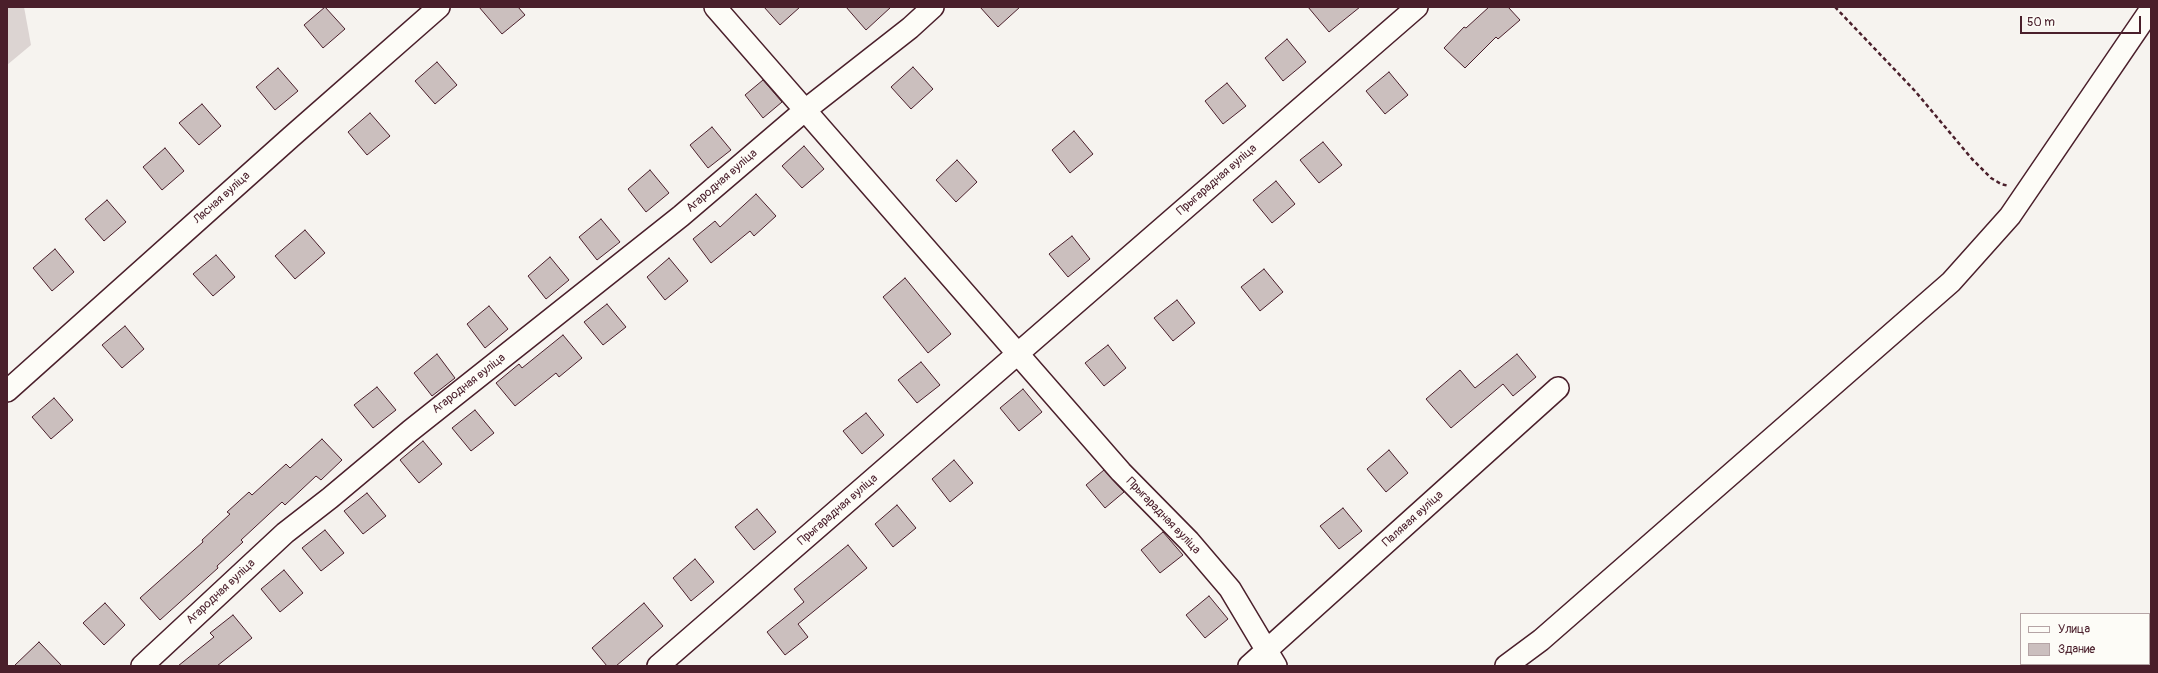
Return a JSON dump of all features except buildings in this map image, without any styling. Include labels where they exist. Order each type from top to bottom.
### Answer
[{"type":"street","name":"Лясная вуліца","points":[[7,391],[291,137],[440,7]]},
{"type":"street","points":[[715,7],[804,111],[1017,353]]},
{"type":"street","name":"Агародная вуліца","points":[[142,666],[285,533],[330,498],[410,431],[681,216],[804,111],[910,28],[933,7]]},
{"type":"street","name":"Прыгарадная вуліца","points":[[658,666],[1417,7]]},
{"type":"street","points":[[1506,666],[1541,640],[1952,282],[1991,239],[2031,186],[2151,10]]},
{"type":"street","name":"Прыгарадная вуліца","points":[[1017,353],[1121,472],[1189,541],[1230,589],[1272,658]]},
{"type":"street","name":"Палявая вуліца","points":[[1249,666],[1272,658],[1558,388]]},
{"type":"path","points":[[1835,7],[1915,91],[1991,178],[2009,186],[2031,186]]},
{"type":"shaded area","points":[[7,7],[24,7],[31,45],[7,65]]}]
